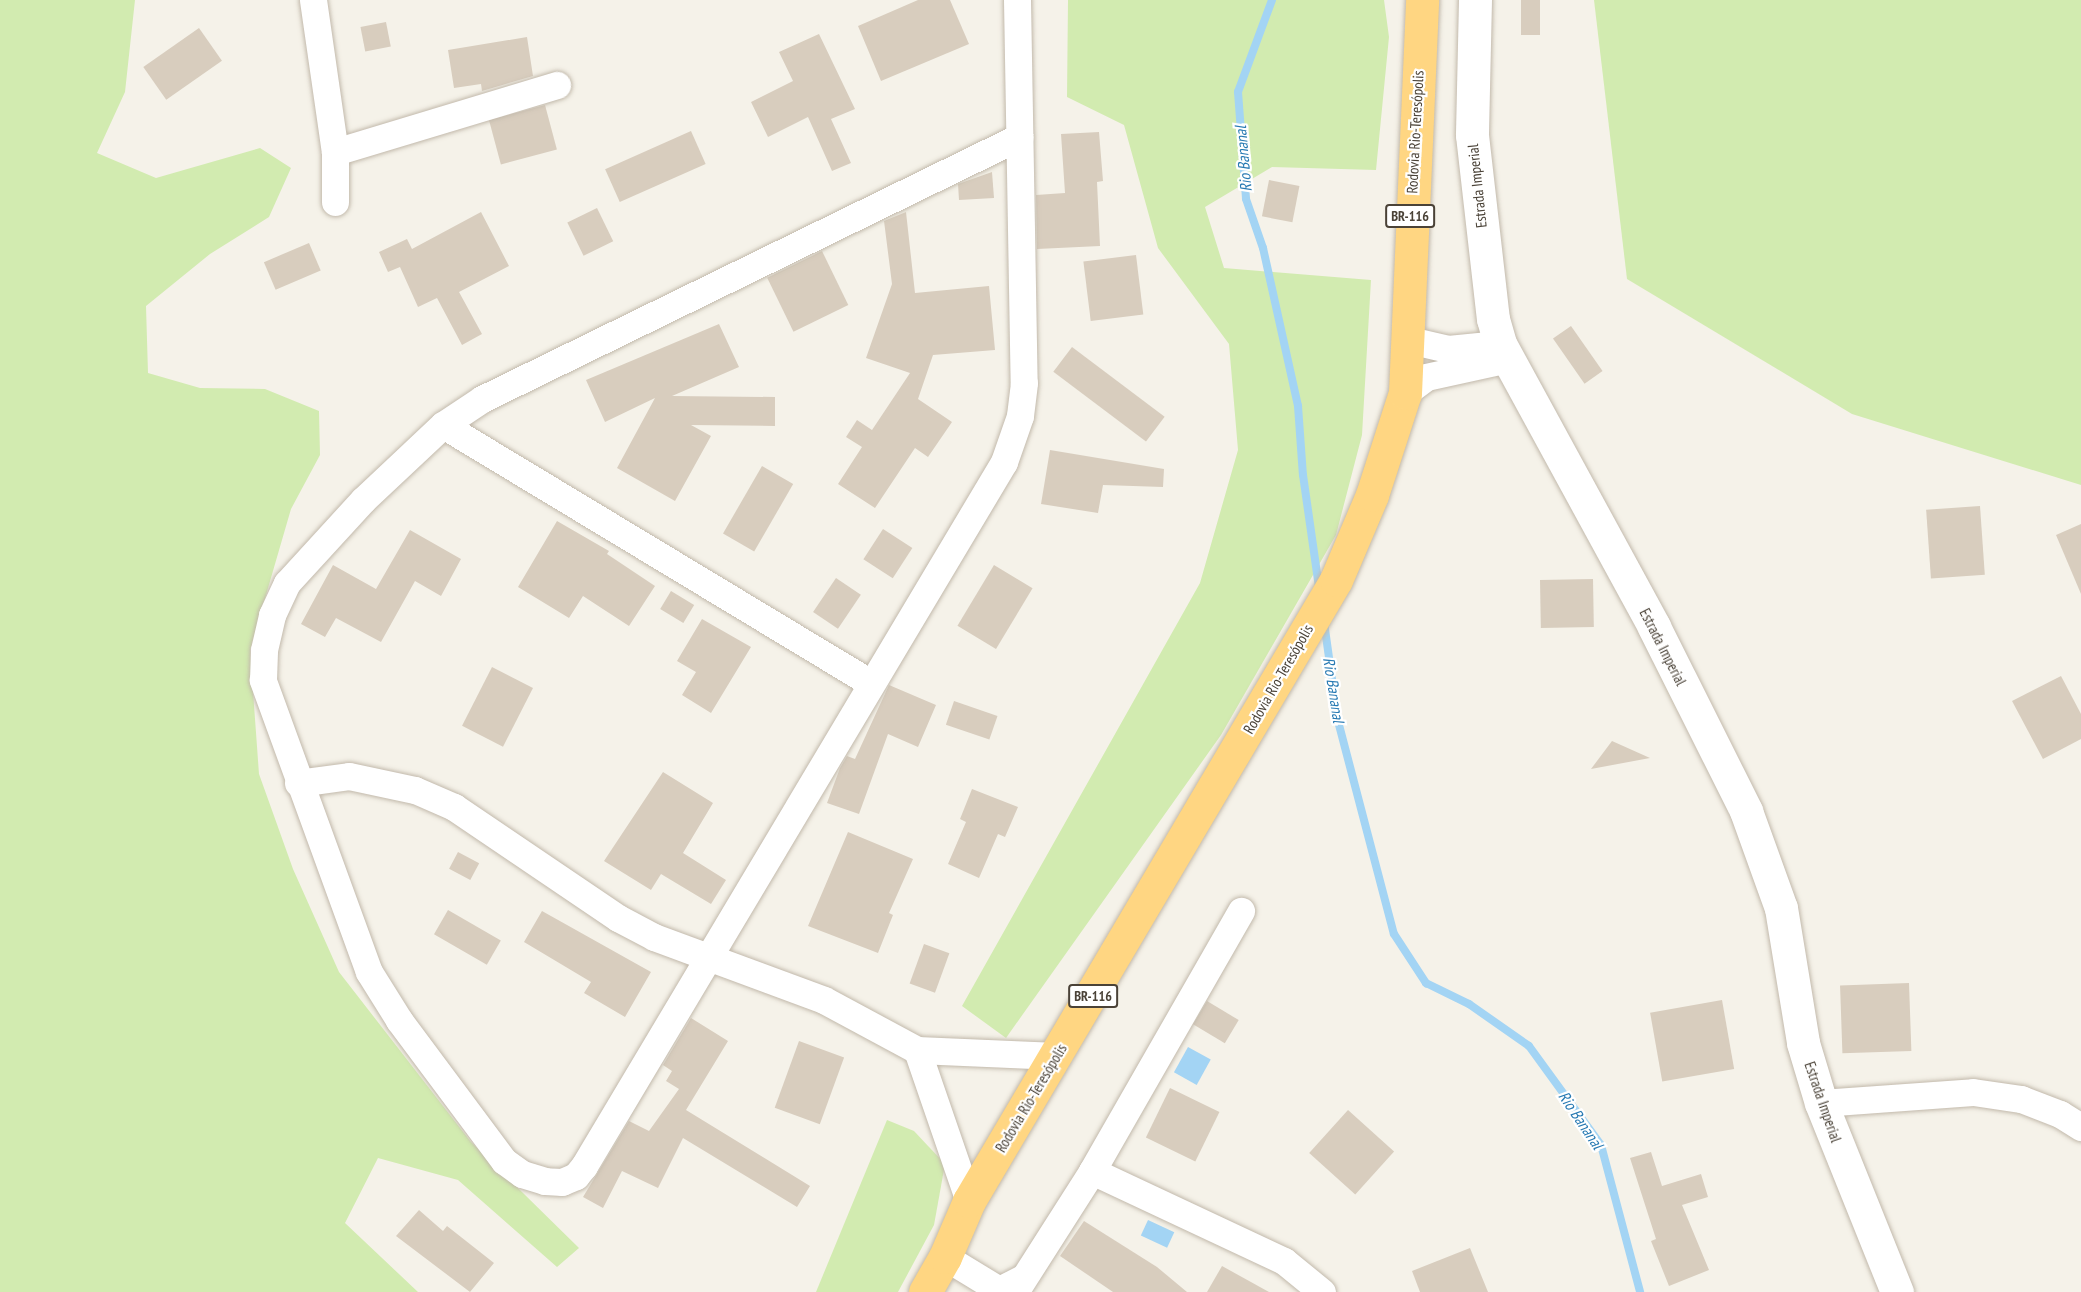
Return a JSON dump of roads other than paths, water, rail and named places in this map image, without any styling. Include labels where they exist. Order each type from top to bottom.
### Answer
[{"type":"highway","name":"Rodovia Rio-Teresópolis","points":[[925,1292],[945,1257],[969,1201],[1057,1056],[1336,580],[1372,495],[1405,393],[1409,340],[1410,227],[1422,0]]},
{"type":"street","points":[[313,0],[335,152],[335,202]]},
{"type":"street","points":[[1017,0],[1018,137],[1024,325],[1020,416],[1004,462],[576,1176],[562,1182],[545,1181],[522,1174],[504,1161],[399,1020],[369,972],[298,783],[263,680],[264,650],[272,615],[287,583],[402,461],[442,425],[482,399],[1018,137]]},
{"type":"street","name":"Estrada Imperial","points":[[1475,0],[1470,70],[1472,135],[1493,319],[1504,351],[1654,627],[1746,811],[1781,908],[1803,1043],[1821,1103],[1897,1292]]},
{"type":"street","points":[[335,152],[557,85]]},
{"type":"street","points":[[1409,340],[1448,349],[1504,351]]},
{"type":"street","points":[[1405,393],[1426,377],[1504,351]]},
{"type":"street","points":[[442,425],[871,683]]},
{"type":"street","points":[[298,783],[349,776],[415,790],[454,807],[618,918],[706,958],[824,1000],[917,1050],[1057,1056]]},
{"type":"street","points":[[945,1257],[999,1290],[1019,1285],[1092,1171],[1241,910]]},
{"type":"street","points":[[917,1050],[969,1201]]},
{"type":"street","points":[[1821,1103],[1972,1092],[2021,1099],[2060,1114],[2081,1127]]},
{"type":"street","points":[[1092,1171],[1284,1261],[1322,1292]]},
{"type":"water","points":[[1188,1047],[1211,1060],[1197,1085],[1174,1072]]},
{"type":"water","points":[[1148,1220],[1174,1232],[1167,1248],[1141,1235]]},
{"type":"waterway","name":"Rio Bananal","points":[[1272,0],[1238,92],[1246,199],[1263,248],[1298,406],[1303,475],[1319,587]]},
{"type":"waterway","name":"Rio Bananal","points":[[1324,622],[1338,721],[1394,934],[1426,983],[1469,1004],[1529,1046],[1601,1145],[1640,1292]]}]
